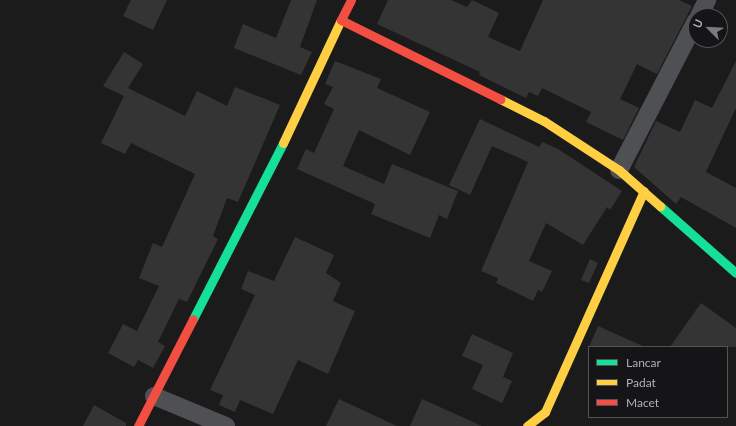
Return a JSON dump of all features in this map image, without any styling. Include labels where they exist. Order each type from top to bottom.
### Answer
[{"type":"street","points":[[138,426],[351,0]]},
{"type":"street","points":[[341,20],[544,121],[619,170],[736,273]]},
{"type":"street","points":[[619,170],[688,37]]},
{"type":"street","points":[[527,426],[536,422],[548,406],[644,191]]},
{"type":"street","points":[[154,396],[226,426]]},
{"type":"building","points":[[131,0],[167,0],[153,30],[123,16]]},
{"type":"building","points":[[291,0],[317,0],[300,47],[312,52],[301,75],[234,48],[243,24],[276,38]]},
{"type":"building","points":[[388,0],[451,0],[467,7],[472,0],[499,13],[488,37],[520,51],[543,0],[679,0],[692,6],[691,8],[688,8],[688,14],[657,74],[637,64],[620,99],[639,108],[623,140],[586,122],[591,112],[542,88],[538,96],[529,92],[526,98],[479,75],[480,72],[377,24]]},
{"type":"building","points":[[124,52],[143,64],[128,88],[185,116],[197,91],[227,106],[235,87],[280,105],[238,202],[227,198],[213,236],[218,239],[187,302],[179,299],[158,342],[165,346],[153,368],[138,360],[134,367],[108,353],[123,324],[137,331],[159,286],[139,278],[153,243],[162,247],[195,174],[131,143],[125,154],[101,143],[124,96],[103,86]]},
{"type":"building","points":[[335,61],[381,79],[377,88],[430,112],[410,155],[359,130],[343,166],[384,184],[392,164],[458,191],[447,219],[439,215],[430,238],[371,214],[375,204],[297,169],[306,149],[314,153],[334,109],[324,104],[333,87],[325,84]]},
{"type":"building","points":[[736,61],[736,108],[706,172],[736,188],[736,228],[681,197],[676,204],[634,167],[656,121],[680,132],[695,100],[712,108]]},
{"type":"building","points":[[480,119],[539,147],[542,142],[558,149],[622,191],[610,210],[607,207],[583,245],[546,223],[529,261],[552,271],[542,292],[538,290],[533,301],[496,283],[498,278],[481,271],[528,162],[492,146],[470,195],[449,185]]},
{"type":"building","points":[[295,237],[334,255],[326,273],[341,283],[333,301],[355,311],[328,374],[298,360],[273,414],[240,400],[235,412],[219,405],[223,395],[210,390],[255,295],[241,289],[248,271],[274,281]]},
{"type":"building","points":[[590,259],[598,263],[589,283],[581,280]]},
{"type":"building","points":[[701,303],[736,328],[736,347],[671,346]]},
{"type":"building","points":[[598,326],[643,346],[589,346]]},
{"type":"building","points":[[472,334],[513,353],[503,377],[512,381],[502,403],[472,389],[483,365],[462,356]]},
{"type":"building","points":[[339,399],[397,426],[326,426]]},
{"type":"building","points":[[422,399],[482,426],[410,426]]},
{"type":"building","points":[[94,405],[126,423],[126,426],[83,426]]},
{"type":"traffic: fast","points":[[193,319],[283,143]]},
{"type":"traffic: fast","points":[[660,206],[736,273]]},
{"type":"traffic: slow","points":[[283,143],[341,20]]},
{"type":"traffic: slow","points":[[500,99],[544,121],[619,170],[660,206]]},
{"type":"traffic: slow","points":[[527,426],[545,412],[644,191]]},
{"type":"traffic: jam","points":[[351,0],[341,20],[500,99]]},
{"type":"traffic: jam","points":[[138,426],[193,319]]}]
